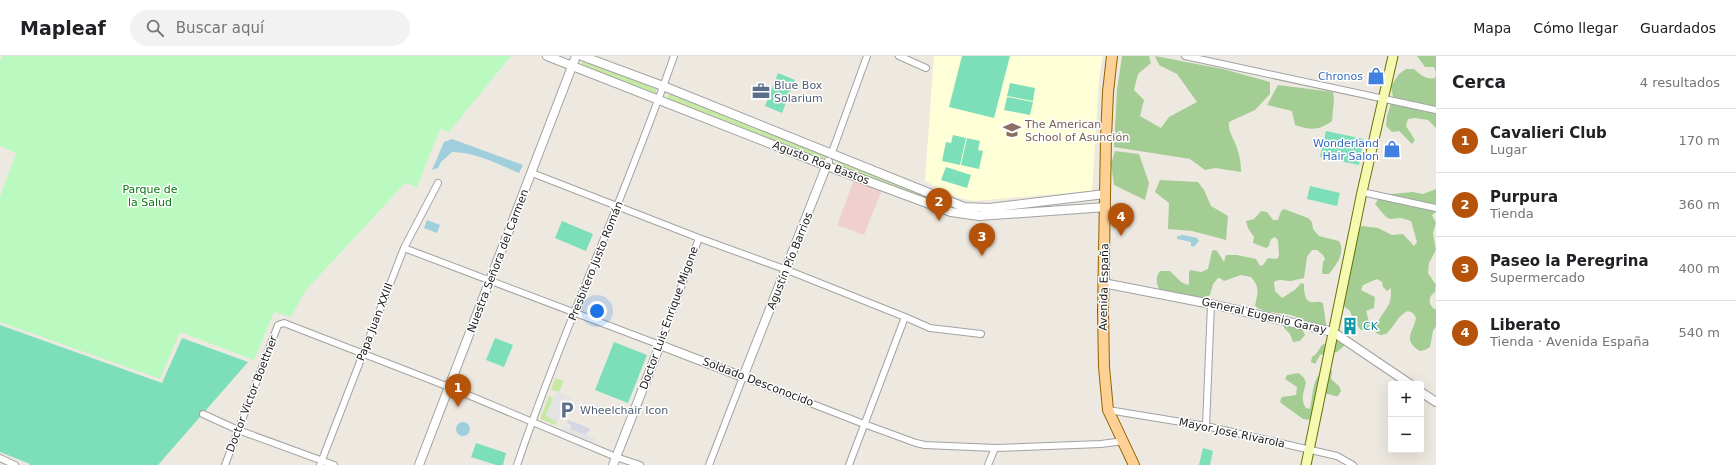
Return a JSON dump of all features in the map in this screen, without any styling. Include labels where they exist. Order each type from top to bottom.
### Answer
[{"type":"main road","name":"Avenida España","points":[[1112,56],[1106,117],[1106,207],[1103,283],[1104,367],[1108,410],[1124,441],[1134,465]]},
{"type":"main road","points":[[1306,465],[1362,192],[1393,56]]},
{"type":"street","name":"Agusto Roa Bastos","points":[[547,56],[827,166],[950,212],[980,216],[1106,207]]},
{"type":"street","name":"Nuestra Señora del Carmen","points":[[419,465],[576,56]]},
{"type":"street","name":"Agusto Roa Bastos","points":[[582,56],[664,86],[956,205],[972,208],[989,208],[1105,194]]},
{"type":"street","name":"Presbítero Justo Román","points":[[517,465],[531,423],[618,206],[674,56]]},
{"type":"street","name":"Agustín Pío Barrios","points":[[709,465],[832,155],[867,56]]},
{"type":"street","points":[[899,56],[926,68]]},
{"type":"street","points":[[1186,56],[1436,110]]},
{"type":"street","points":[[532,173],[699,238],[787,270],[930,328],[981,334]]},
{"type":"street","name":"Papa Juan XXIII","points":[[321,463],[404,248],[438,183]]},
{"type":"street","points":[[1362,192],[1436,208]]},
{"type":"street","name":"Doctor Luis Enrique Migone","points":[[614,461],[660,345],[699,238]]},
{"type":"street","name":"Soldado Desconocido","points":[[404,248],[490,279],[916,443],[926,445],[995,448],[1100,444],[1124,441]]},
{"type":"street","name":"General Eugenio Garay","points":[[1103,283],[1211,304],[1333,332],[1406,381]]},
{"type":"street","points":[[1206,426],[1211,304]]},
{"type":"street","points":[[849,465],[905,317]]},
{"type":"street","name":"Doctor Victor Boettner","points":[[225,465],[278,325],[284,323],[363,354]]},
{"type":"street","points":[[363,354],[449,388],[614,461],[640,465]]},
{"type":"street","points":[[1424,394],[1436,402]]},
{"type":"street","name":"Mayor José Rivarola","points":[[1108,410],[1206,426],[1337,456],[1353,465]]},
{"type":"street","points":[[203,414],[238,430],[321,463],[334,465]]},
{"type":"street","points":[[988,465],[995,448]]},
{"type":"street","points":[[0,458],[15,465]]},
{"type":"shaded area","name":"The American School of Asunción","points":[[934,56],[1103,56],[1099,79],[1092,191],[974,201],[959,198],[925,181]]},
{"type":"shaded area","points":[[854,180],[882,190],[864,235],[837,225]]},
{"type":"shaded area","points":[[557,391],[571,398],[569,402],[573,405],[566,417],[561,415],[557,422],[546,416]]},
{"type":"shaded area","points":[[568,420],[591,429],[585,435],[571,429],[570,424],[567,423]]},
{"type":"shaded area","points":[[564,426],[596,439],[594,443],[562,430]]},
{"type":"green space","name":"Parque de la Salud","points":[[2,56],[511,56],[449,132],[440,129],[417,187],[405,183],[306,290],[291,317],[274,312],[254,360],[180,332],[160,379],[0,322],[0,197],[16,153],[0,146],[0,62]]},
{"type":"green space","points":[[962,56],[1010,56],[994,118],[949,107]]},
{"type":"green space","points":[[1122,56],[1149,56],[1151,63],[1138,74],[1134,90],[1144,100],[1140,116],[1161,128],[1169,117],[1197,102],[1177,74],[1159,65],[1155,56],[1223,69],[1270,82],[1270,94],[1255,110],[1229,122],[1230,130],[1240,157],[1241,172],[1215,168],[1205,170],[1190,159],[1114,147],[1117,90]]},
{"type":"green space","points":[[1417,56],[1436,56],[1436,73],[1434,67],[1425,67]]},
{"type":"green space","points":[[584,60],[656,89],[656,93],[654,94],[582,66],[582,62]]},
{"type":"green space","points":[[1406,69],[1414,69],[1426,78],[1435,78],[1436,73],[1436,128],[1428,120],[1415,118],[1408,119],[1406,126],[1415,140],[1412,144],[1399,131],[1392,132],[1386,126],[1387,116],[1393,97],[1391,86],[1399,74]]},
{"type":"green space","points":[[778,73],[795,80],[782,113],[765,106]]},
{"type":"green space","points":[[1010,83],[1035,88],[1033,101],[1007,96]]},
{"type":"green space","points":[[1278,85],[1333,92],[1334,100],[1332,121],[1322,127],[1314,129],[1295,125],[1292,111],[1267,105]]},
{"type":"green space","points":[[671,94],[825,154],[825,159],[823,160],[668,100],[668,95]]},
{"type":"green space","points":[[1007,97],[1033,102],[1030,115],[1004,110]]},
{"type":"green space","points":[[1326,131],[1364,139],[1359,165],[1320,157]]},
{"type":"green space","points":[[953,135],[966,138],[960,165],[942,161],[946,142],[951,143]]},
{"type":"green space","points":[[967,138],[980,141],[978,150],[983,151],[979,169],[961,165]]},
{"type":"green space","points":[[1115,151],[1139,154],[1149,183],[1145,200],[1114,185],[1111,164]]},
{"type":"green space","points":[[837,160],[933,198],[954,209],[908,194],[835,165]]},
{"type":"green space","points":[[946,167],[971,175],[967,188],[941,180]]},
{"type":"green space","points":[[1160,180],[1198,182],[1204,190],[1211,206],[1228,216],[1226,240],[1192,231],[1168,229],[1169,203],[1155,192]]},
{"type":"green space","points":[[1310,186],[1340,193],[1337,206],[1307,199]]},
{"type":"green space","points":[[1436,189],[1436,212],[1432,215],[1436,223],[1433,233],[1436,250],[1429,263],[1428,273],[1436,285],[1435,292],[1430,298],[1430,302],[1432,307],[1436,309],[1436,326],[1433,331],[1430,347],[1420,351],[1411,343],[1410,340],[1416,318],[1413,313],[1408,311],[1404,313],[1386,334],[1381,335],[1376,333],[1378,321],[1387,308],[1391,298],[1391,288],[1387,291],[1383,287],[1382,282],[1377,279],[1363,285],[1361,290],[1375,297],[1374,308],[1366,311],[1370,325],[1367,329],[1361,330],[1354,322],[1350,311],[1341,304],[1357,229],[1362,226],[1378,228],[1392,235],[1403,234],[1414,246],[1417,242],[1411,221],[1401,218],[1390,219],[1386,217],[1375,204],[1381,195],[1413,192],[1423,194]]},
{"type":"green space","points":[[1284,209],[1308,218],[1312,222],[1313,229],[1319,236],[1339,241],[1341,245],[1341,254],[1339,259],[1329,274],[1323,274],[1322,272],[1323,262],[1325,259],[1323,255],[1317,250],[1312,250],[1307,257],[1304,278],[1291,281],[1278,280],[1274,282],[1275,291],[1282,298],[1296,289],[1301,283],[1304,284],[1305,296],[1308,301],[1323,303],[1327,331],[1307,327],[1303,321],[1297,317],[1268,312],[1255,306],[1257,288],[1251,277],[1241,275],[1224,281],[1218,278],[1213,284],[1210,295],[1203,299],[1161,291],[1159,289],[1157,279],[1160,271],[1170,271],[1181,282],[1188,285],[1189,272],[1191,270],[1201,272],[1208,269],[1212,251],[1214,250],[1217,251],[1224,262],[1226,255],[1237,255],[1256,259],[1260,266],[1263,265],[1268,258],[1277,259],[1279,256],[1278,240],[1275,237],[1272,239],[1269,246],[1266,248],[1253,243],[1254,237],[1248,228],[1246,221],[1254,219],[1261,211],[1267,212],[1273,220],[1278,220],[1281,211]]},
{"type":"green space","points":[[562,221],[593,234],[586,251],[555,238]]},
{"type":"green space","points":[[1283,322],[1301,327],[1305,335],[1300,341],[1293,342],[1290,334],[1284,328]]},
{"type":"green space","points":[[0,325],[162,383],[182,338],[248,362],[158,465],[29,465],[30,464],[0,452]]},
{"type":"green space","points":[[495,338],[513,345],[504,367],[486,360]]},
{"type":"green space","points":[[1338,338],[1345,345],[1337,352],[1320,355],[1315,364],[1311,362],[1312,357],[1322,345]]},
{"type":"green space","points":[[614,342],[647,355],[628,403],[595,390]]},
{"type":"green space","points":[[1330,368],[1332,372],[1331,379],[1339,386],[1341,391],[1338,396],[1327,394],[1324,395],[1311,420],[1303,419],[1281,403],[1280,401],[1282,397],[1296,395],[1297,387],[1285,379],[1287,375],[1299,373],[1304,378],[1306,383],[1303,402],[1306,408],[1310,409],[1316,379],[1319,374]]},
{"type":"green space","points":[[555,378],[564,381],[559,392],[551,390]]},
{"type":"green space","points":[[549,396],[553,398],[546,415],[557,422],[556,425],[540,419]]},
{"type":"green space","points":[[476,443],[506,453],[503,465],[496,465],[471,457]]},
{"type":"green space","points":[[1203,448],[1213,451],[1210,465],[1199,465]]},
{"type":"water","points":[[452,139],[523,165],[519,173],[478,156],[452,152],[441,162],[438,168],[432,170],[444,142]]},
{"type":"water","points":[[427,220],[440,225],[437,233],[424,228]]},
{"type":"water","points":[[1183,235],[1197,238],[1199,241],[1194,247],[1191,246],[1191,242],[1177,239],[1177,236]]},
{"type":"water","points":[[463,422],[468,424],[470,429],[468,434],[463,436],[458,434],[456,429],[458,424]]},
{"type":"place","name":"Chronos","points":[[1376,76]]},
{"type":"place","name":"Blue Box Solarium","points":[[761,91]]},
{"type":"place","name":"The American School of Asunción","points":[[1012,130]]},
{"type":"place","name":"Wonderland Hair Salon","points":[[1392,149]]},
{"type":"place","name":"Purpura","points":[[939,221]]},
{"type":"place","name":"Liberato","points":[[1121,236]]},
{"type":"place","name":"Paseo la Peregrina","points":[[982,256]]},
{"type":"place","name":"CK","points":[[1350,326]]},
{"type":"place","name":"Cavalieri Club","points":[[458,407]]},
{"type":"place","name":"Wheelchair Icon","points":[[567,410]]}]
